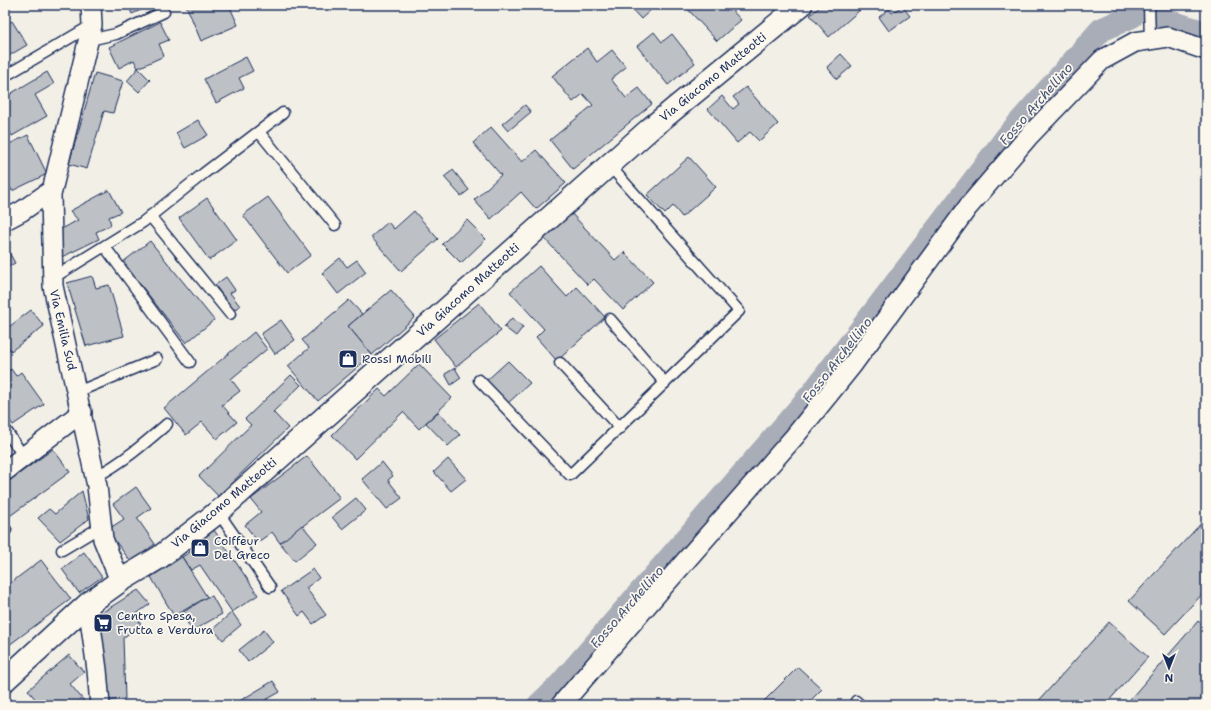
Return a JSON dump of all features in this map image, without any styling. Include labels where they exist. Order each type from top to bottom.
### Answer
[{"type":"street","name":"Via Emilia Sud","points":[[91,5],[91,32],[51,195],[53,286],[82,412],[95,477],[103,539],[120,581]]},
{"type":"street","name":"Via Giacomo Matteotti","points":[[5,680],[88,604],[120,581],[160,557],[218,512],[651,128],[801,5]]},
{"type":"street","points":[[561,705],[795,436],[853,364],[968,207],[1028,136],[1102,60],[1135,42],[1168,37],[1206,50]]},
{"type":"street","points":[[5,220],[22,211],[52,190]]},
{"type":"street","points":[[5,471],[82,412]]},
{"type":"street","points":[[88,604],[100,705]]},
{"type":"lane","points":[[1149,5],[1150,40]]},
{"type":"lane","points":[[5,76],[91,32],[116,34],[164,12]]},
{"type":"lane","points":[[53,278],[105,247],[150,216],[283,113]]},
{"type":"lane","points":[[259,132],[335,225]]},
{"type":"lane","points":[[478,380],[570,475],[739,311],[609,165]]},
{"type":"lane","points":[[150,216],[230,314]]},
{"type":"lane","points":[[105,247],[190,362]]},
{"type":"lane","points":[[610,319],[665,383]]},
{"type":"lane","points":[[77,392],[157,359]]},
{"type":"lane","points":[[560,363],[620,428]]},
{"type":"lane","points":[[95,477],[135,453],[167,424]]},
{"type":"lane","points":[[5,429],[24,457]]},
{"type":"lane","points":[[218,512],[270,587]]},
{"type":"lane","points":[[62,550],[102,526]]},
{"type":"building","points":[[128,5],[152,5],[132,14]]},
{"type":"building","points":[[186,5],[229,5],[238,25],[201,41]]},
{"type":"building","points":[[628,5],[656,5],[641,19]]},
{"type":"building","points":[[684,5],[727,5],[741,20],[717,41]]},
{"type":"building","points":[[822,5],[857,5],[861,9],[829,37],[810,15]]},
{"type":"building","points":[[902,6],[910,16],[889,31],[879,17],[889,9],[892,13]]},
{"type":"building","points":[[12,21],[27,45],[5,58],[5,25]]},
{"type":"building","points":[[160,22],[169,40],[159,44],[164,56],[138,68],[134,60],[119,68],[109,47]]},
{"type":"building","points":[[654,32],[662,42],[672,34],[695,63],[668,85],[637,46]]},
{"type":"building","points":[[587,48],[597,62],[612,50],[626,67],[611,79],[626,98],[639,88],[652,104],[573,169],[550,140],[593,105],[583,94],[573,102],[552,76]]},
{"type":"building","points":[[841,54],[852,66],[837,79],[827,67]]},
{"type":"building","points":[[246,57],[253,71],[239,78],[244,88],[216,103],[204,79]]},
{"type":"building","points":[[138,68],[150,80],[139,92],[127,81]]},
{"type":"building","points":[[47,72],[54,84],[35,95],[47,116],[12,136],[5,123],[5,97]]},
{"type":"building","points":[[95,73],[123,81],[113,113],[104,111],[87,169],[69,164]]},
{"type":"building","points":[[746,87],[778,124],[759,141],[750,132],[737,143],[708,109],[722,96],[733,109],[739,104],[733,97]]},
{"type":"building","points":[[525,105],[531,112],[508,131],[502,124]]},
{"type":"building","points":[[198,120],[208,135],[185,148],[176,133]]},
{"type":"building","points":[[491,127],[522,162],[536,150],[566,183],[536,209],[521,192],[491,219],[474,200],[501,175],[473,143]]},
{"type":"building","points":[[28,135],[47,174],[12,191],[5,177],[5,146]]},
{"type":"building","points":[[689,157],[716,187],[682,217],[673,206],[665,214],[647,195]]},
{"type":"building","points":[[453,170],[469,190],[461,196],[444,177]]},
{"type":"building","points":[[109,190],[121,212],[109,217],[111,225],[96,232],[99,239],[60,258],[60,230],[78,220],[70,211]]},
{"type":"building","points":[[268,197],[311,255],[287,273],[243,215]]},
{"type":"building","points":[[207,198],[237,240],[209,260],[179,218]]},
{"type":"building","points":[[414,211],[438,239],[401,271],[371,237],[388,222],[394,229]]},
{"type":"building","points":[[570,212],[615,260],[624,252],[653,282],[623,310],[594,279],[588,285],[543,237]]},
{"type":"building","points":[[467,220],[486,239],[461,263],[442,244]]},
{"type":"building","points":[[150,241],[214,320],[186,343],[123,262]]},
{"type":"building","points":[[6,247],[15,263],[5,268],[5,248]]},
{"type":"building","points":[[340,258],[347,267],[357,260],[366,272],[338,294],[322,273]]},
{"type":"building","points":[[539,266],[567,297],[577,287],[605,317],[557,361],[536,337],[544,329],[510,292]]},
{"type":"building","points":[[92,276],[96,288],[109,285],[124,336],[86,346],[67,283]]},
{"type":"building","points":[[226,277],[235,290],[230,293],[240,306],[233,310],[215,285]]},
{"type":"building","points":[[391,290],[415,317],[372,355],[348,326]]},
{"type":"building","points":[[349,300],[362,314],[348,326],[372,355],[318,401],[288,366],[309,348],[302,340]]},
{"type":"building","points":[[479,303],[501,331],[456,367],[434,339]]},
{"type":"building","points":[[31,310],[44,326],[11,351],[5,343],[5,330]]},
{"type":"building","points":[[512,318],[523,327],[516,336],[504,327]]},
{"type":"building","points":[[281,320],[295,340],[275,354],[261,334]]},
{"type":"building","points":[[254,332],[267,349],[231,379],[240,391],[222,405],[237,422],[217,439],[202,422],[186,435],[164,408]]},
{"type":"building","points":[[508,361],[530,383],[507,404],[486,381]]},
{"type":"building","points":[[419,364],[452,398],[419,429],[403,412],[355,459],[332,435],[379,389],[386,396]]},
{"type":"building","points":[[455,368],[461,378],[451,385],[445,374]]},
{"type":"building","points":[[11,369],[16,376],[21,372],[44,404],[13,425],[5,414],[5,373]]},
{"type":"building","points":[[291,375],[301,385],[273,412],[288,428],[218,496],[199,476],[251,425],[245,419]]},
{"type":"building","points":[[438,412],[460,435],[448,446],[426,423]]},
{"type":"building","points":[[53,449],[70,472],[7,518],[5,515],[5,484]]},
{"type":"building","points":[[307,456],[340,498],[280,543],[272,532],[258,542],[245,525],[261,512],[251,499]]},
{"type":"building","points":[[448,459],[466,479],[451,491],[434,472]]},
{"type":"building","points":[[382,462],[393,476],[388,480],[402,498],[387,509],[362,479]]},
{"type":"building","points":[[136,487],[151,508],[137,518],[155,544],[131,562],[107,530],[124,519],[113,504]]},
{"type":"building","points":[[82,491],[89,519],[60,541],[38,518],[49,509],[55,514]]},
{"type":"building","points":[[356,498],[366,510],[342,529],[332,517]]},
{"type":"building","points":[[1206,518],[1206,590],[1165,634],[1129,601]]},
{"type":"building","points":[[302,525],[317,543],[295,561],[280,543]]},
{"type":"building","points":[[214,530],[258,595],[232,612],[200,565],[191,570],[182,557],[190,552],[187,548]]},
{"type":"building","points":[[84,552],[102,577],[79,593],[62,569]]},
{"type":"building","points":[[182,557],[207,597],[174,616],[151,577]]},
{"type":"building","points":[[41,560],[71,599],[5,648],[5,587]]},
{"type":"building","points":[[313,569],[319,578],[306,588],[326,615],[313,624],[304,612],[299,616],[281,591]]},
{"type":"building","points":[[138,590],[150,604],[135,615],[141,624],[123,638],[125,699],[105,701],[98,615]]},
{"type":"building","points":[[212,596],[222,614],[192,631],[182,613],[207,597]]},
{"type":"building","points":[[232,612],[241,625],[223,640],[213,629]]},
{"type":"building","points":[[1198,621],[1206,628],[1206,705],[1125,705]]},
{"type":"building","points":[[1109,622],[1148,657],[1105,705],[1035,705]]},
{"type":"building","points":[[264,630],[273,642],[248,662],[239,650]]},
{"type":"building","points":[[69,655],[84,672],[70,684],[84,701],[84,705],[40,705],[28,690]]},
{"type":"building","points":[[798,667],[822,689],[806,705],[760,705]]},
{"type":"building","points":[[273,681],[280,692],[257,705],[240,705],[238,702]]},
{"type":"building","points":[[154,699],[155,705],[126,705]]},
{"type":"waterway","name":"Fosso Archellino","points":[[539,705],[559,686],[812,394],[1007,137],[1101,30],[1132,16]]},
{"type":"waterway","name":"Fosso Archellino","points":[[1160,19],[1206,33]]},
{"type":"place","name":"Rossi Mobili","points":[[348,359]]},
{"type":"place","name":"Coiffeur Del Greco","points":[[200,548]]},
{"type":"place","name":"Centro Spesa, Frutta e Verdura","points":[[103,623]]}]
